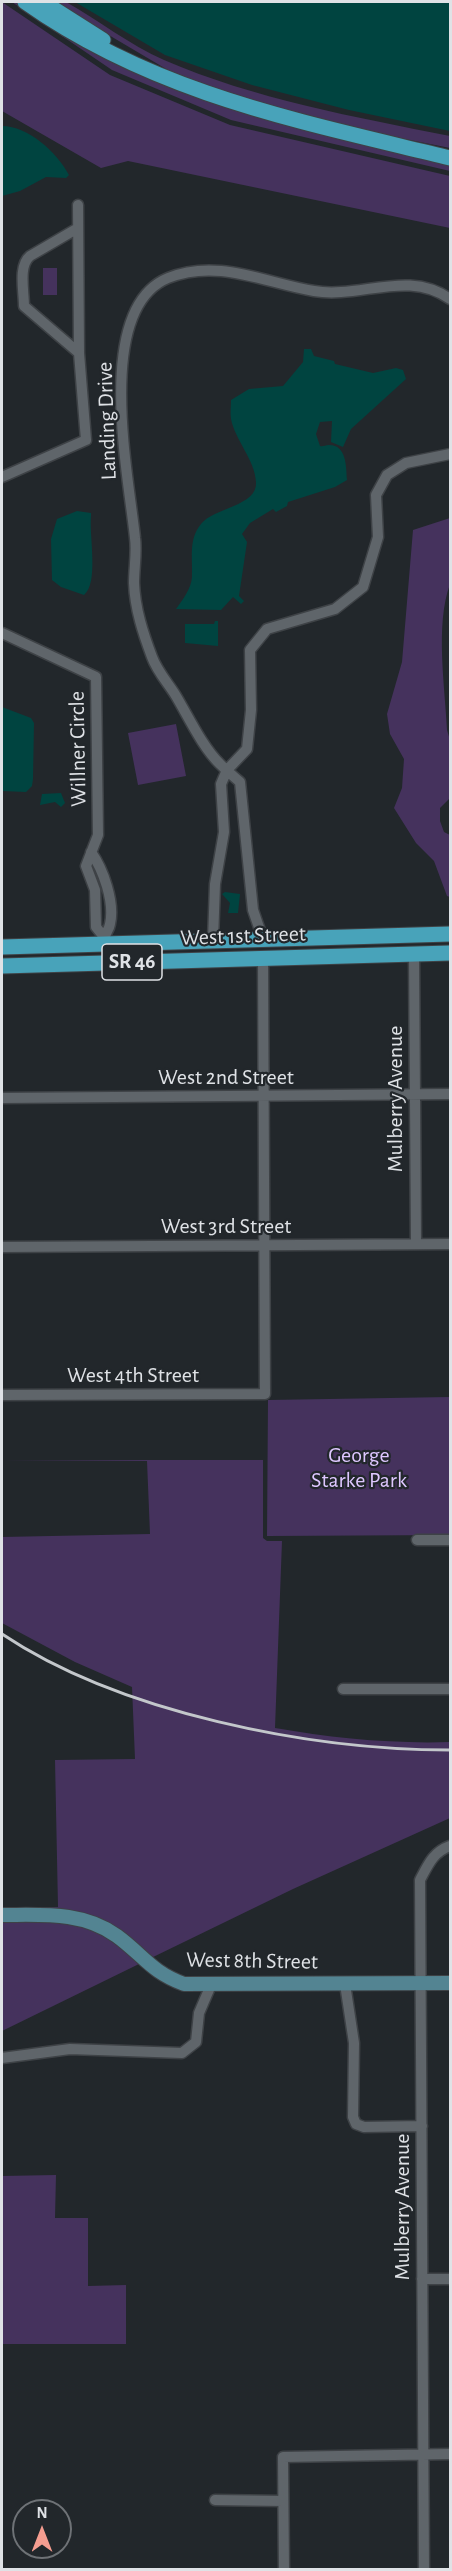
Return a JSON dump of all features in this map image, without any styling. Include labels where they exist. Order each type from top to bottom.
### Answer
[{"type":"main road","points":[[25,2],[80,38],[176,81],[272,115],[450,156]]},
{"type":"main road","points":[[44,2],[91,33],[176,81]]},
{"type":"main road","name":"West 1st Street","points":[[2,947],[104,940],[263,939],[450,933]]},
{"type":"main road","points":[[263,958],[275,947],[298,945],[311,937]]},
{"type":"main road","name":"West 1st Street","points":[[2,966],[450,953]]},
{"type":"street","points":[[2,477],[86,440],[79,353],[78,205]]},
{"type":"street","points":[[78,228],[26,259],[23,272],[24,306],[79,353]]},
{"type":"street","name":"Landing Drive","points":[[263,939],[253,910],[240,783],[219,764],[153,660],[137,613],[134,583],[136,541],[124,447],[121,399],[122,358],[131,321],[143,300],[154,288],[166,279],[192,271],[222,270],[254,275],[314,291],[335,293],[391,284],[416,285],[442,293],[450,299]]},
{"type":"street","points":[[213,940],[215,884],[224,832],[221,784],[227,770],[247,749],[251,710],[250,650],[267,629],[335,609],[363,587],[378,537],[376,495],[387,475],[406,463],[450,454]]},
{"type":"street","name":"Willner Circle","points":[[2,633],[96,677],[98,834],[91,852],[102,867],[108,895],[110,923],[104,940]]},
{"type":"street","name":"Mulberry Avenue","points":[[414,954],[416,1245]]},
{"type":"street","points":[[263,958],[266,1245]]},
{"type":"street","name":"West 2nd Street","points":[[2,1098],[450,1094]]},
{"type":"street","name":"West 3rd Street","points":[[2,1247],[450,1244]]},
{"type":"street","name":"West 4th Street","points":[[2,1395],[266,1394],[266,1245]]},
{"type":"street","points":[[417,1540],[450,1540]]},
{"type":"street","points":[[343,1689],[450,1689]]},
{"type":"street","name":"Mulberry Avenue","points":[[424,2570],[420,1880],[445,1848]]},
{"type":"street","name":"West 8th Street","points":[[2,1915],[64,1916],[94,1923],[120,1938],[153,1970],[184,1984],[450,1983]]},
{"type":"street","points":[[345,1984],[354,2043],[352,2117],[356,2124],[364,2127],[422,2126]]},
{"type":"street","points":[[2,2058],[70,2049],[182,2053],[196,2042],[199,2013],[212,1985]]},
{"type":"street","points":[[422,2279],[450,2278]]},
{"type":"street","points":[[284,2570],[283,2457],[450,2454]]},
{"type":"street","points":[[215,2500],[283,2501]]},
{"type":"green space","points":[[2,2],[110,75],[230,125],[450,176],[450,228],[128,161],[101,168],[2,111]]},
{"type":"green space","points":[[12,2],[16,2],[46,23],[208,100],[271,121],[450,164],[450,171],[231,120],[112,70]]},
{"type":"green space","points":[[53,2],[66,2],[151,54],[198,74],[305,106],[450,136],[450,148],[315,121],[178,76]]},
{"type":"green space","points":[[43,268],[57,268],[57,295],[43,295]]},
{"type":"green space","points":[[450,518],[450,584],[445,600],[442,637],[447,730],[450,740],[450,798],[440,808],[440,821],[444,832],[450,835],[450,897],[447,896],[434,861],[416,843],[394,808],[402,788],[404,759],[390,734],[387,714],[402,662],[413,530]]},
{"type":"green space","points":[[176,724],[186,776],[138,785],[128,733]]},
{"type":"green space","name":"George Starke Park","points":[[450,1397],[450,1535],[267,1536],[268,1400]]},
{"type":"green space","points":[[2,1460],[263,1460],[263,1538],[267,1541],[282,1541],[275,1728],[362,1740],[450,1742],[450,1818],[293,1889],[149,1959],[122,1933],[2,1909],[58,1907],[55,1760],[135,1759],[132,1687],[75,1662],[2,1623],[2,1537],[150,1534],[147,1461]]},
{"type":"green space","points":[[2,1921],[43,1921],[76,1925],[106,1937],[139,1964],[2,2031]]},
{"type":"green space","points":[[56,2175],[55,2218],[88,2218],[88,2286],[126,2285],[126,2344],[2,2344],[2,2176]]},
{"type":"shaded area","points":[[75,2],[450,2],[450,131],[349,110],[252,85],[165,55]]},
{"type":"shaded area","points":[[2,126],[22,130],[41,142],[64,166],[69,175],[66,178],[46,177],[20,191],[2,196]]},
{"type":"shaded area","points":[[304,349],[311,349],[314,356],[334,361],[335,364],[373,373],[396,368],[403,370],[406,379],[351,429],[343,447],[331,442],[332,421],[320,422],[316,434],[320,446],[329,445],[339,449],[344,458],[347,480],[335,487],[288,502],[287,506],[276,512],[273,509],[250,523],[242,534],[247,542],[239,596],[244,601],[241,604],[233,597],[221,610],[176,609],[190,586],[193,543],[197,530],[207,519],[243,502],[255,490],[255,474],[233,427],[231,400],[249,389],[283,386],[303,362]]},
{"type":"shaded area","points":[[77,511],[91,513],[92,570],[89,589],[84,595],[61,587],[52,580],[51,539],[57,519]]},
{"type":"shaded area","points":[[218,621],[218,646],[185,643],[185,624],[214,624]]},
{"type":"shaded area","points":[[2,707],[31,718],[34,723],[33,779],[32,786],[26,792],[2,791]]},
{"type":"shaded area","points":[[61,793],[65,803],[61,807],[55,802],[40,805],[42,794]]},
{"type":"shaded area","points":[[225,892],[240,894],[238,913],[228,913],[230,903],[222,894]]},
{"type":"railway","points":[[2,1634],[49,1662],[102,1685],[218,1722],[338,1743],[450,1750]]}]
